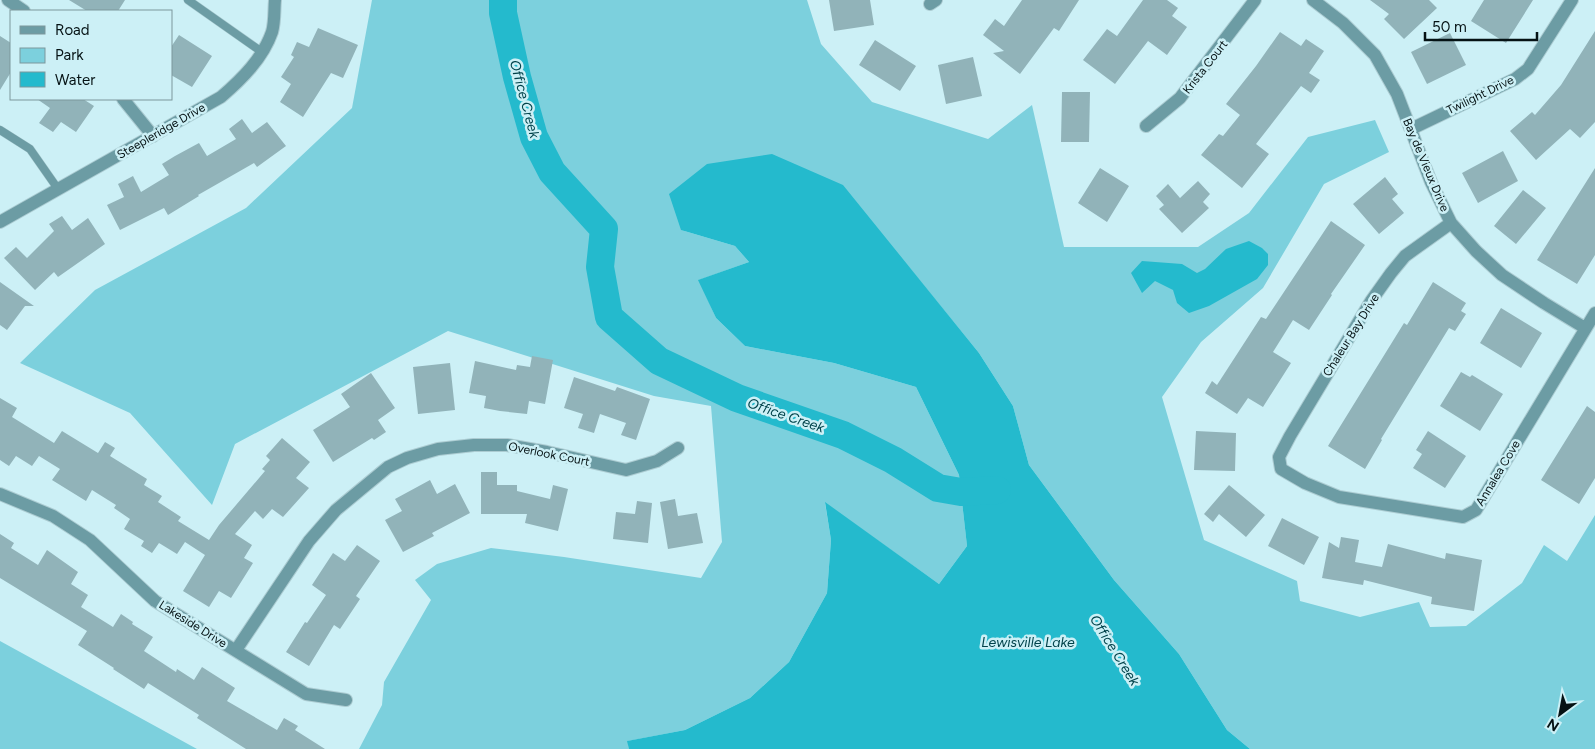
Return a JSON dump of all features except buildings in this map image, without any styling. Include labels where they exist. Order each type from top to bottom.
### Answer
[{"type":"street","points":[[8,0],[23,10]]},
{"type":"street","name":"Steepleridge Drive","points":[[0,222],[221,97],[244,78],[262,52],[273,30],[275,0]]},
{"type":"street","name":"Krista Court","points":[[1146,126],[1180,98],[1255,0]]},
{"type":"street","name":"Bay de Vieux Drive","points":[[1313,0],[1343,23],[1375,55],[1397,94],[1431,182],[1451,222],[1476,251],[1502,275],[1586,328]]},
{"type":"street","name":"Twilight Drive","points":[[1410,129],[1516,79],[1528,69],[1572,0]]},
{"type":"street","points":[[124,100],[154,136]]},
{"type":"street","name":"Chaleur Bay Drive","points":[[1280,469],[1279,457],[1290,436],[1371,301],[1405,256],[1451,222]]},
{"type":"street","name":"Annalea Cove","points":[[1280,469],[1305,483],[1340,497],[1463,517],[1476,510],[1595,313]]},
{"type":"street","name":"Overlook Court","points":[[236,650],[309,541],[336,510],[388,467],[408,458],[438,450],[465,446],[507,445],[626,470],[657,462],[678,448]]},
{"type":"street","name":"Lakeside Drive","points":[[0,494],[53,516],[90,540],[155,601],[306,694],[346,700]]},
{"type":"lane","points":[[188,0],[262,52]]},
{"type":"lane","points":[[0,130],[30,149],[58,189]]},
{"type":"green space","points":[[372,0],[807,0],[821,44],[872,102],[988,139],[1032,105],[1064,247],[1198,247],[1249,213],[1308,137],[1375,120],[1389,152],[1324,184],[1263,288],[1201,342],[1162,397],[1204,540],[1297,581],[1300,601],[1360,617],[1419,602],[1430,627],[1466,626],[1522,583],[1544,545],[1567,561],[1595,515],[1595,749],[1250,749],[1227,730],[1179,654],[1114,580],[1029,465],[1013,406],[979,353],[908,266],[681,230],[735,246],[749,262],[699,280],[716,318],[745,346],[834,363],[916,387],[959,475],[967,546],[939,584],[825,503],[831,540],[827,593],[789,662],[750,698],[685,730],[628,741],[629,749],[359,749],[382,705],[384,682],[431,600],[415,580],[437,564],[491,548],[701,578],[722,542],[711,406],[654,396],[448,331],[235,444],[212,505],[130,413],[20,363],[95,290],[246,208],[352,108]]},
{"type":"green space","points":[[0,641],[197,749],[0,749]]},
{"type":"water","name":"Lewisville Lake","points":[[772,154],[843,185],[979,353],[1013,406],[1029,465],[1114,580],[1179,654],[1227,730],[1250,749],[629,749],[627,741],[685,730],[750,698],[789,662],[827,593],[831,540],[825,502],[939,584],[967,546],[959,475],[916,387],[834,363],[745,346],[716,318],[698,280],[749,262],[735,246],[681,230],[669,194],[707,164]]},
{"type":"water","points":[[1249,241],[1262,248],[1268,254],[1268,265],[1257,279],[1209,306],[1189,313],[1177,303],[1173,290],[1155,281],[1142,293],[1131,273],[1142,261],[1182,264],[1197,273],[1205,269],[1226,249]]},
{"type":"waterway","name":"Office Creek","points":[[503,0],[503,13],[517,77],[534,137],[552,172],[604,229],[600,267],[609,317],[659,361],[737,398],[843,435],[893,460],[938,488],[961,492],[997,490]]}]
